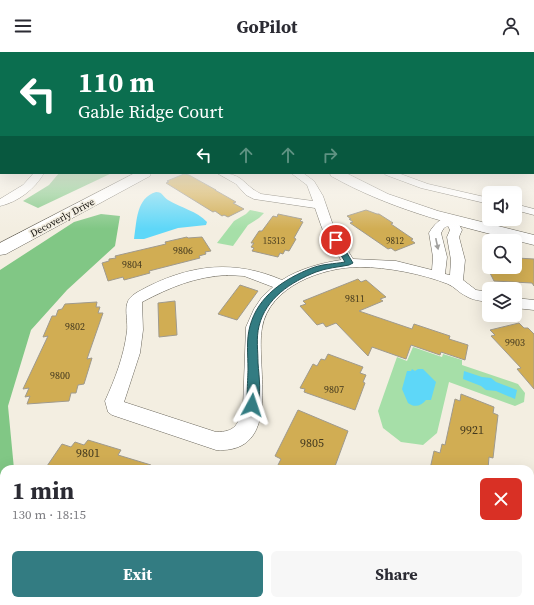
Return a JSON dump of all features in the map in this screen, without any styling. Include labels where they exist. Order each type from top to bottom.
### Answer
[{"type":"street","points":[[0,203],[13,197],[29,186],[37,178]]},
{"type":"street","name":"Decoverly Drive","points":[[0,238],[120,178]]},
{"type":"street","name":"Decoverly Drive","points":[[0,250],[136,178]]},
{"type":"street","points":[[235,178],[250,193],[258,197],[321,205]]},
{"type":"street","points":[[304,178],[313,185],[328,227],[349,263]]},
{"type":"street","points":[[345,178],[388,199],[456,207],[482,202]]},
{"type":"street","points":[[366,178],[394,192],[456,207],[482,216]]},
{"type":"street","points":[[401,178],[414,183],[456,207],[534,240]]},
{"type":"street","points":[[438,276],[440,257],[435,233],[439,226],[456,207]]},
{"type":"street","points":[[456,207],[456,230],[453,237],[458,260],[456,282]]},
{"type":"street","points":[[522,209],[534,212]]},
{"type":"street","points":[[521,226],[534,229]]},
{"type":"street","points":[[283,286],[267,277],[252,272],[216,269],[195,274],[137,298],[134,304],[136,321],[135,342],[128,370],[114,400],[115,406],[119,409],[216,441],[229,441],[238,436],[246,428],[250,420],[254,390],[254,327],[259,313],[268,299],[283,286],[315,270],[349,263],[393,265],[456,282],[471,292],[482,295]]},
{"type":"street","points":[[522,304],[534,305]]},
{"type":"green space","points":[[55,178],[102,178],[38,208],[23,201],[49,185]]},
{"type":"green space","points":[[250,210],[264,213],[248,225],[233,246],[217,243],[234,221]]},
{"type":"green space","points":[[101,214],[120,216],[115,246],[67,290],[31,330],[8,406],[14,465],[0,465],[0,270],[74,222]]},
{"type":"green space","points":[[413,347],[442,357],[443,354],[462,360],[462,365],[518,384],[525,393],[524,402],[515,406],[449,382],[437,433],[423,445],[401,442],[383,428],[378,411],[397,357],[407,361]]},
{"type":"water","points":[[156,192],[160,193],[173,203],[199,215],[207,222],[206,225],[178,228],[144,239],[134,239],[137,218],[141,205],[149,195]]},
{"type":"water","points":[[412,369],[415,371],[418,369],[423,369],[436,382],[431,400],[426,400],[418,406],[408,403],[402,389],[407,371],[411,371]]},
{"type":"water","points":[[464,371],[482,377],[491,378],[496,382],[517,390],[515,399],[496,391],[486,390],[481,386],[463,379]]},
{"type":"building","points":[[175,178],[194,178],[236,202],[233,203],[244,209],[228,217],[224,215],[222,216],[166,183],[169,182],[167,181]]},
{"type":"building","points":[[366,210],[379,214],[393,223],[391,224],[413,239],[411,240],[415,243],[395,251],[391,248],[388,249],[350,223],[353,222],[347,216]]},
{"type":"building","points":[[278,214],[302,219],[300,221],[303,222],[289,251],[285,250],[283,254],[280,253],[278,257],[252,251],[254,248],[251,247],[254,243],[251,243],[259,231],[262,231],[273,216],[277,217]]},
{"type":"building","points":[[187,237],[202,237],[211,251],[205,252],[206,254],[199,256],[200,258],[149,271],[150,273],[124,280],[123,277],[108,281],[102,263],[109,261],[109,259],[116,258],[115,256],[166,244],[165,242]]},
{"type":"building","points":[[522,258],[534,259],[534,286],[532,283],[494,281],[490,274],[522,274]]},
{"type":"building","points":[[358,279],[361,282],[366,280],[386,297],[380,299],[383,301],[359,311],[412,329],[414,324],[450,336],[449,339],[468,345],[465,360],[441,352],[440,355],[411,345],[406,359],[372,347],[368,356],[336,323],[326,327],[323,323],[317,325],[300,306],[306,304],[303,301]]},
{"type":"building","points":[[240,285],[258,291],[237,320],[218,314]]},
{"type":"building","points":[[175,301],[177,335],[159,337],[158,303]]},
{"type":"building","points":[[97,302],[96,307],[100,307],[98,313],[103,313],[87,359],[92,358],[84,384],[78,385],[76,393],[71,393],[69,401],[27,404],[30,396],[25,397],[29,388],[23,389],[48,336],[43,337],[52,316],[56,316],[58,310],[62,309],[65,304]]},
{"type":"building","points":[[519,323],[524,328],[528,328],[534,334],[534,389],[517,369],[521,368],[491,336],[495,335],[490,330]]},
{"type":"building","points":[[328,354],[363,367],[360,373],[366,375],[363,382],[365,383],[355,410],[304,392],[305,389],[300,388],[313,364],[317,366],[321,359],[325,360]]},
{"type":"building","points":[[461,394],[494,407],[493,413],[498,415],[493,458],[489,457],[488,465],[431,465],[434,451],[440,453],[442,444],[445,445],[455,399],[460,401]]},
{"type":"building","points":[[298,410],[348,431],[335,465],[278,465],[281,459],[275,456]]},
{"type":"building","points":[[88,440],[121,450],[118,455],[151,465],[48,465],[62,444],[71,447],[75,442],[84,445]]},
{"type":"route","points":[[252,405],[254,390],[253,340],[254,327],[259,313],[268,299],[283,286],[315,270],[349,263],[336,240]]}]
